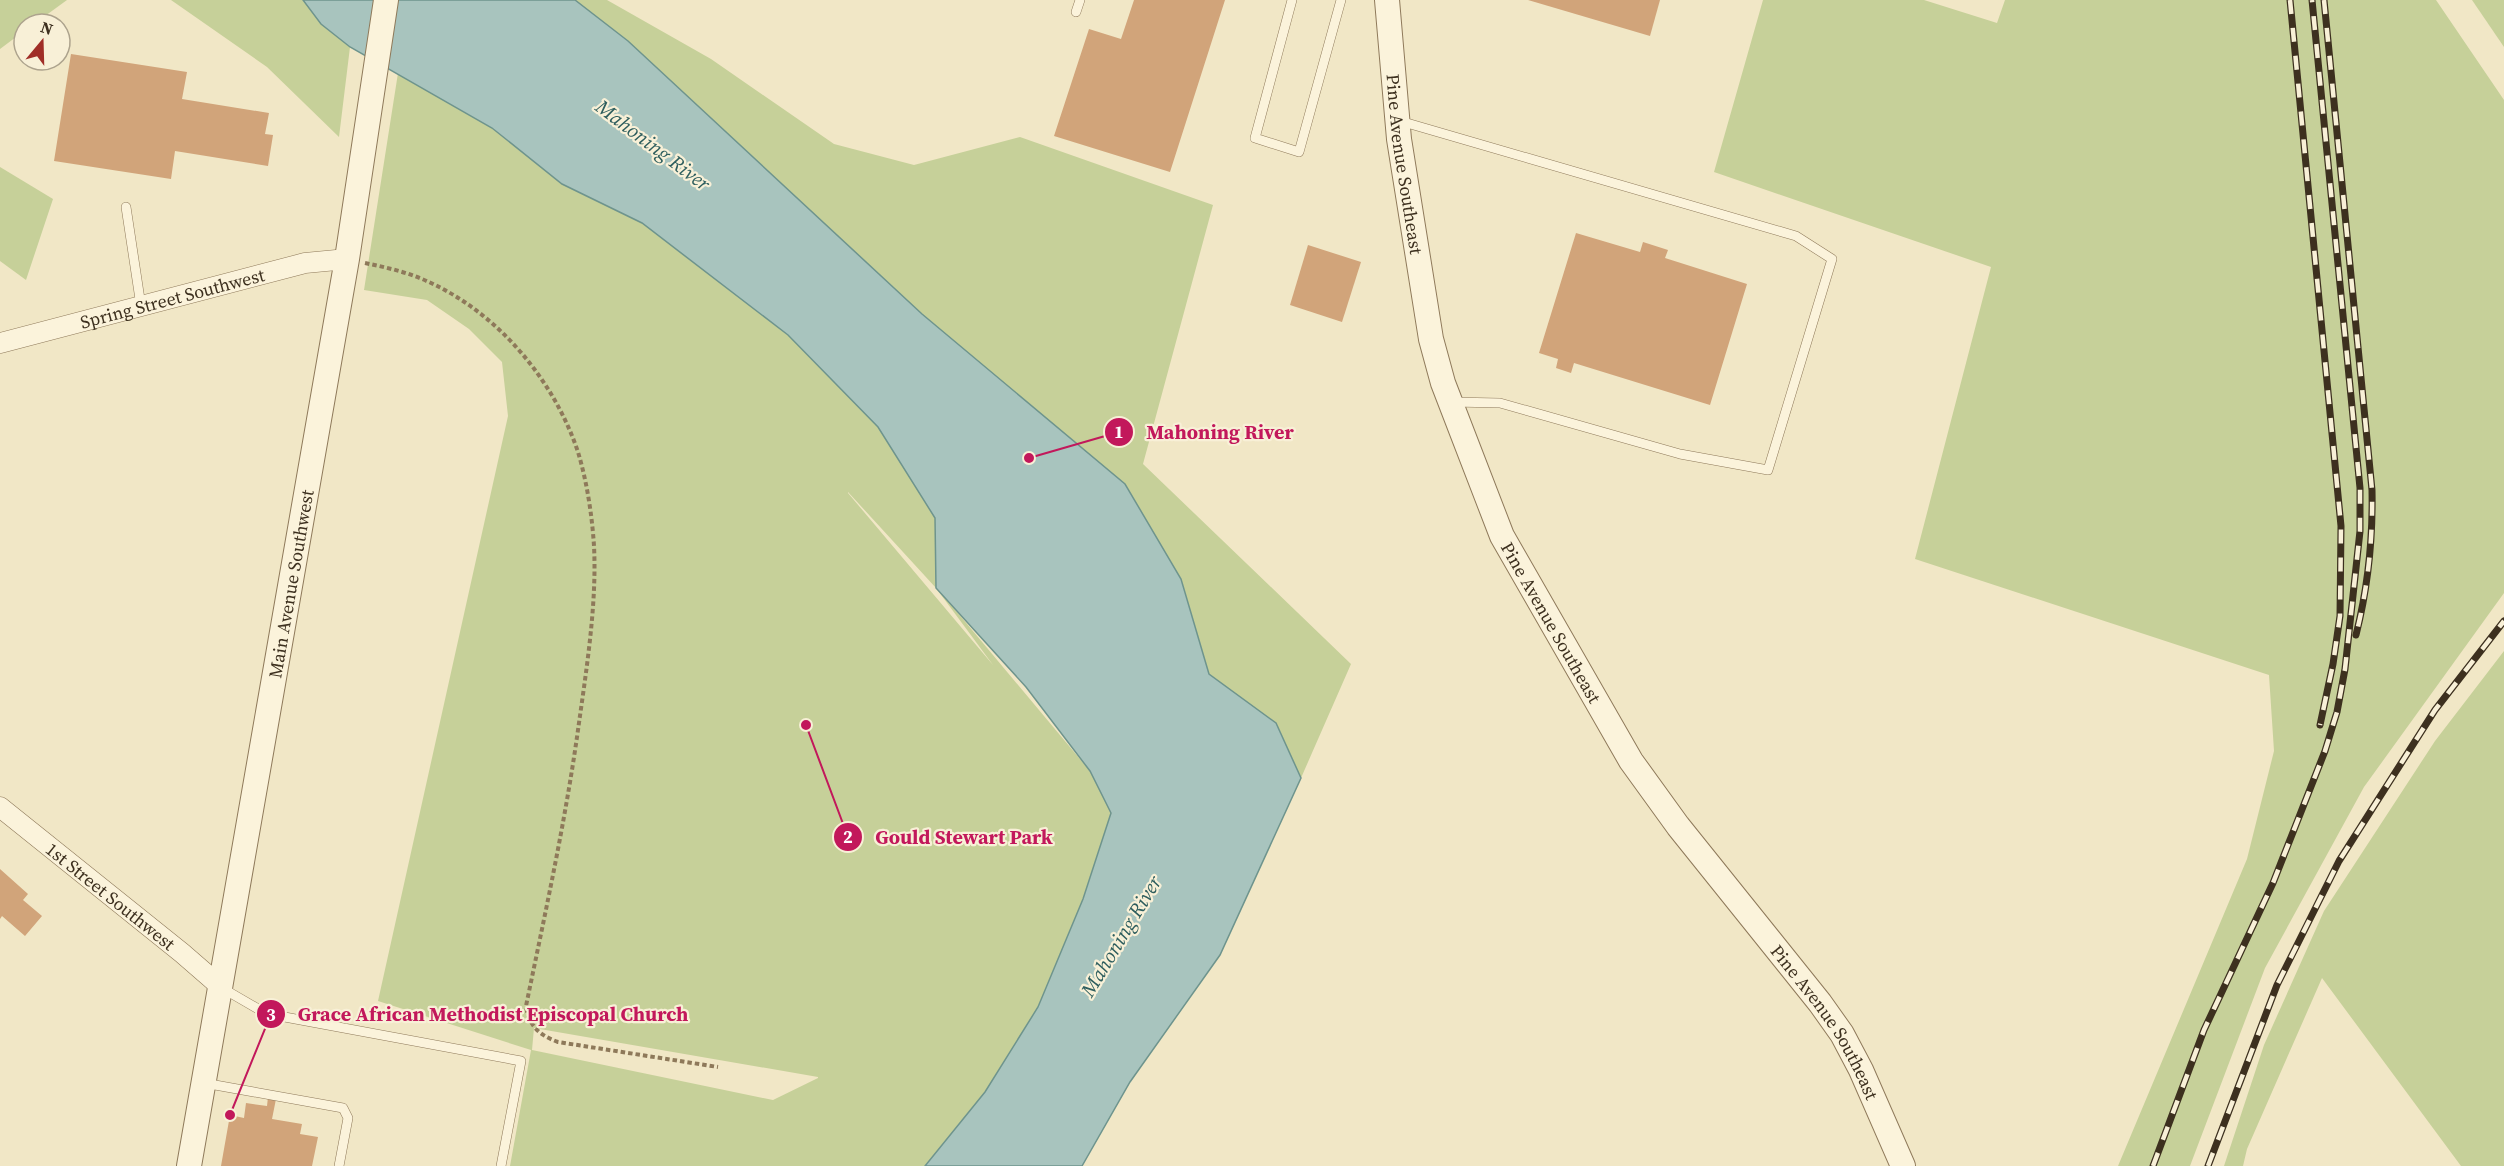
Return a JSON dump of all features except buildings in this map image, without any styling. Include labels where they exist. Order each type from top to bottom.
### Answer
[{"type":"street","name":"Main Avenue Southwest","points":[[189,1166],[347,259],[386,0]]},
{"type":"street","name":"Pine Avenue Southeast","points":[[1387,0],[1398,120],[1431,339],[1450,402],[1502,536],[1617,739],[1678,826],[1820,1003],[1842,1034],[1861,1070],[1903,1166]]},
{"type":"street","name":"Spring Street Southwest","points":[[0,343],[305,263],[347,259]]},
{"type":"street","name":"1st Street Southwest","points":[[0,807],[220,986]]},
{"type":"lane","points":[[1076,12],[1080,0]]},
{"type":"lane","points":[[1292,0],[1255,138],[1299,152],[1341,0]]},
{"type":"lane","points":[[1398,120],[1796,236],[1832,259],[1768,470],[1680,454],[1500,403],[1450,402]]},
{"type":"lane","points":[[126,207],[141,306]]},
{"type":"lane","points":[[220,986],[260,1010],[274,1015],[521,1061],[501,1166]]},
{"type":"lane","points":[[204,1083],[343,1108],[348,1118],[339,1166]]},
{"type":"path","points":[[347,259],[423,279],[453,295],[494,324],[520,351],[543,384],[569,432],[582,469],[594,546],[588,641],[569,795],[526,1006],[527,1017],[533,1027],[544,1037],[558,1042],[718,1067]]},
{"type":"green space","points":[[0,0],[67,0],[50,12],[12,12],[12,40],[0,49]]},
{"type":"green space","points":[[171,0],[303,0],[321,24],[350,47],[339,137],[267,67]]},
{"type":"green space","points":[[575,0],[607,0],[711,59],[834,144],[914,165],[1020,137],[1213,205],[1143,464],[1351,664],[1301,778],[1279,729],[1209,674],[1181,579],[1125,484],[922,314],[628,41]]},
{"type":"green space","points":[[1763,0],[1924,0],[1997,23],[2005,0],[2436,0],[2504,100],[2504,593],[2364,787],[2265,968],[2190,1166],[2118,1166],[2247,859],[2274,751],[2269,675],[1915,559],[1991,267],[1714,172]]},
{"type":"green space","points":[[2472,0],[2504,0],[2504,47]]},
{"type":"green space","points":[[398,73],[492,128],[562,184],[642,223],[788,335],[878,427],[935,518],[937,588],[1090,771],[1111,813],[1083,899],[1038,1007],[985,1092],[925,1166],[510,1166],[531,1050],[378,1001],[508,416],[502,362],[469,329],[427,300],[364,290]],"holes":[[[848,493],[936,588],[993,665]],[[534,1028],[818,1077],[818,1078],[773,1100],[532,1050]]]},
{"type":"green space","points":[[0,167],[53,199],[26,280],[0,261]]},
{"type":"green space","points":[[2504,651],[2504,1166],[2461,1166],[2322,978],[2247,1149],[2243,1166],[2224,1166],[2264,1045],[2324,911],[2435,741]]},
{"type":"water","points":[[303,0],[575,0],[628,41],[922,314],[1125,484],[1181,579],[1209,674],[1276,723],[1301,778],[1220,955],[1130,1082],[1082,1166],[925,1166],[985,1092],[1038,1007],[1083,899],[1111,813],[1090,771],[1026,687],[936,588],[935,518],[878,427],[788,335],[642,223],[562,184],[492,128],[350,47],[321,24]]},
{"type":"railway","points":[[2290,0],[2341,526],[2340,616],[2320,725]]},
{"type":"railway","points":[[2153,1166],[2204,1030],[2273,883],[2325,751],[2337,712],[2345,669],[2360,531],[2360,488],[2312,0]]},
{"type":"railway","points":[[2324,0],[2372,490],[2369,563],[2356,635]]},
{"type":"railway","points":[[2208,1166],[2277,985],[2339,861],[2435,710],[2504,621]]},
{"type":"place","name":"Mahoning River","points":[[1029,458]]},
{"type":"place","name":"Gould Stewart Park","points":[[806,725]]},
{"type":"place","name":"Grace African Methodist Episcopal Church","points":[[230,1115]]}]
